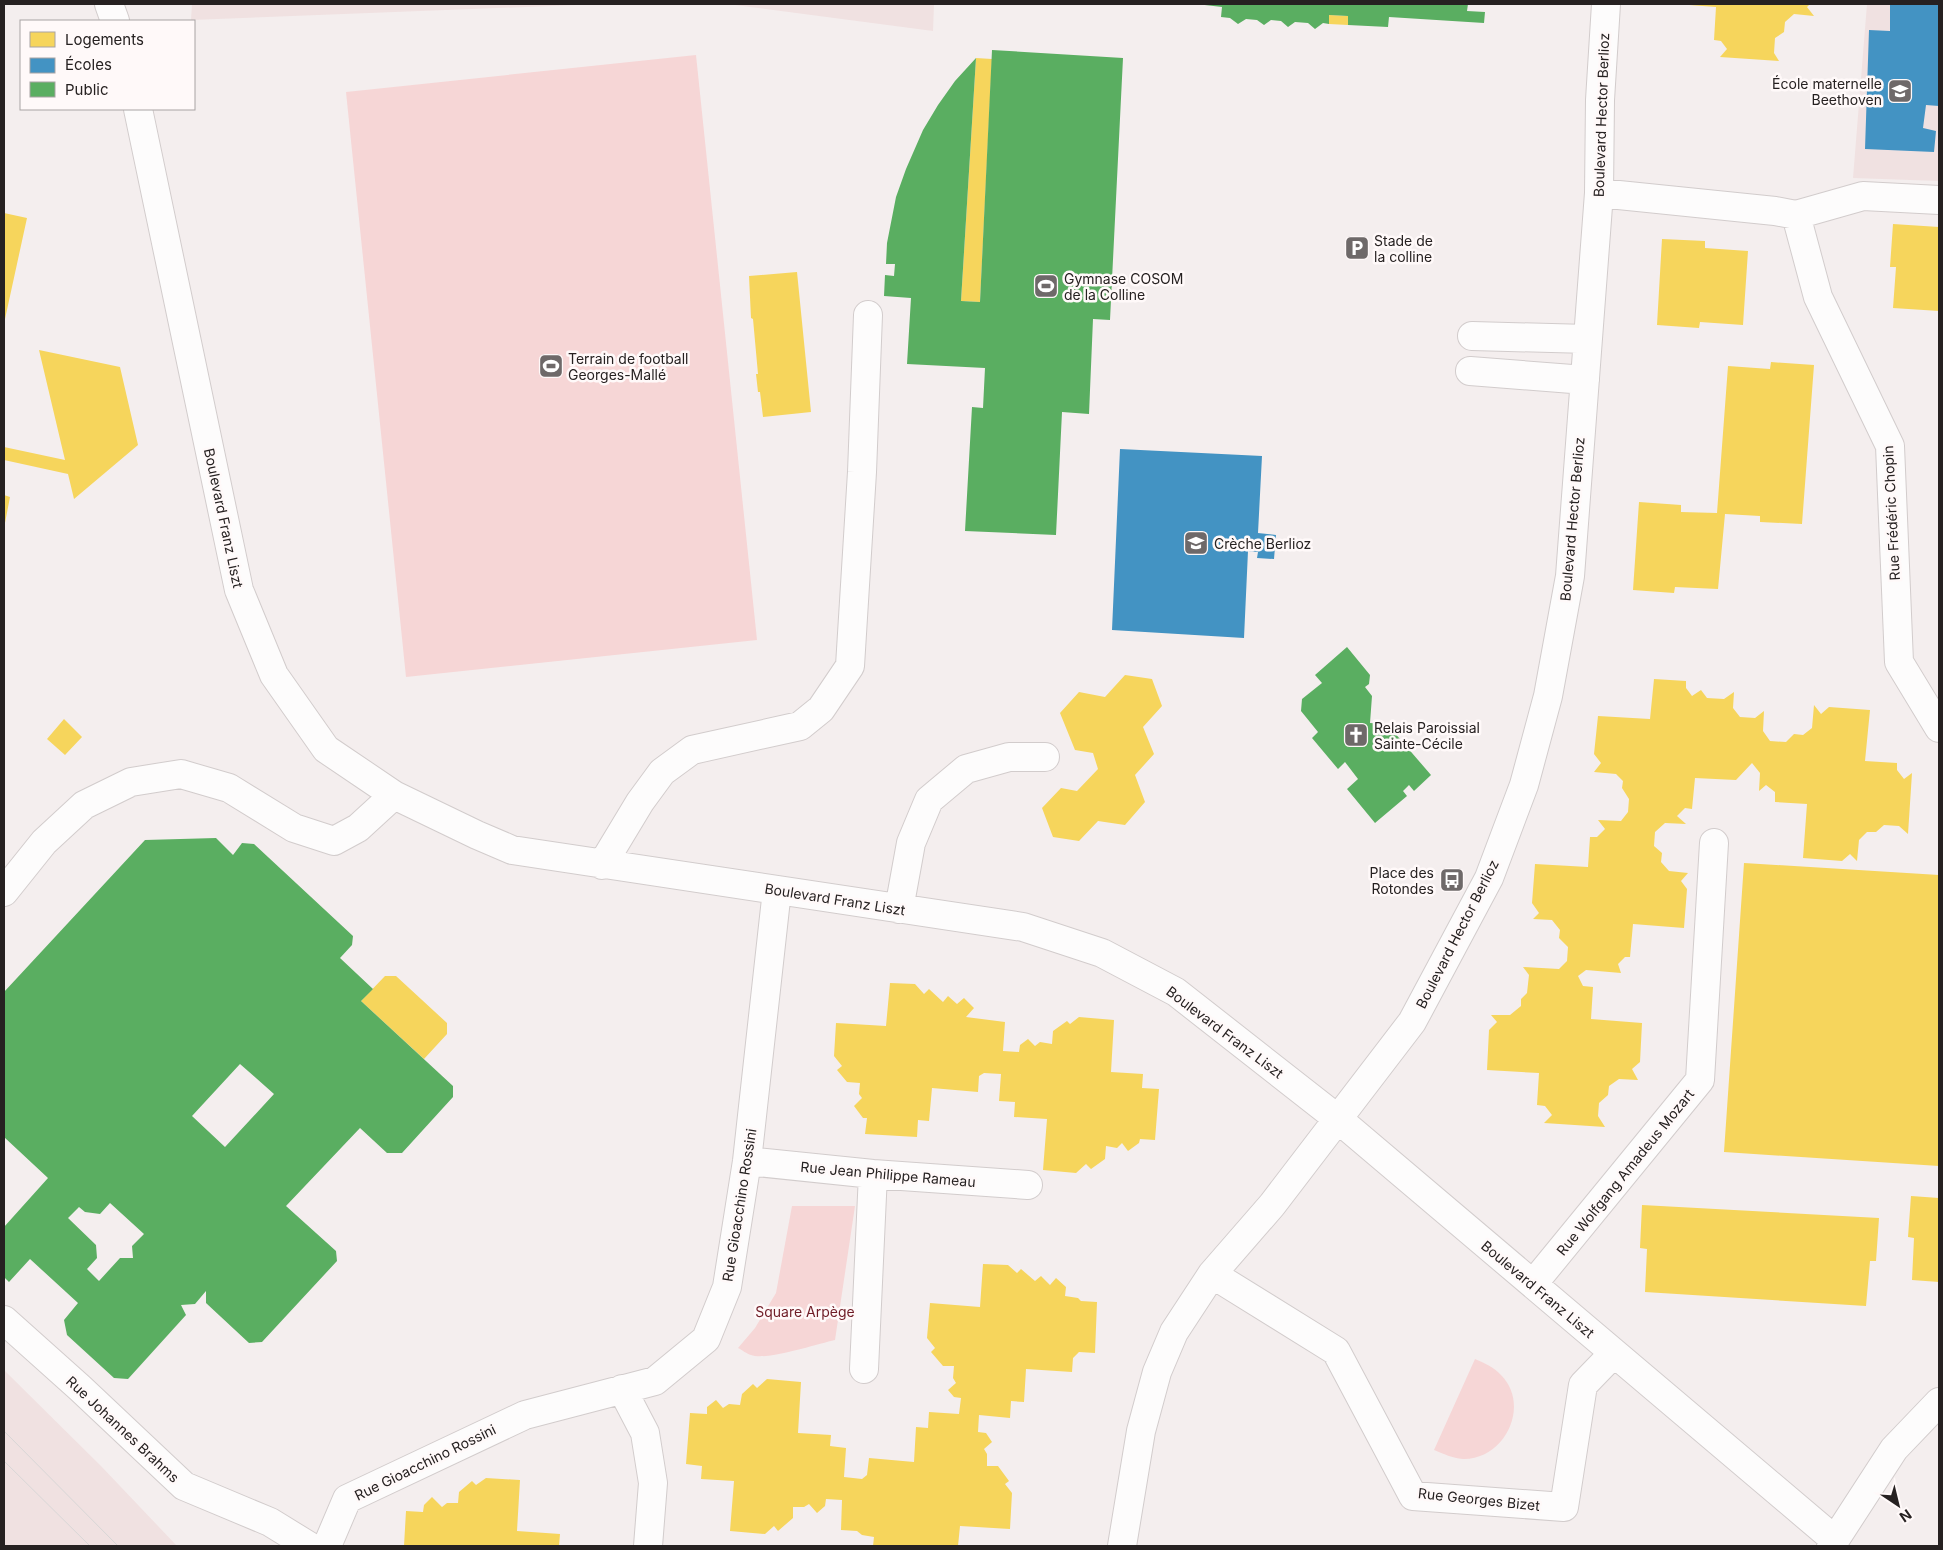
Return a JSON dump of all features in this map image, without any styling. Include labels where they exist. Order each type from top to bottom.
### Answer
[{"type":"street","points":[[109,4],[114,20]]},
{"type":"street","name":"Boulevard Hector Berlioz","points":[[1122,1546],[1141,1431],[1158,1372],[1174,1332],[1212,1274],[1272,1205],[1412,1022],[1488,878],[1524,785],[1548,696],[1570,576],[1599,193],[1600,100],[1606,4]]},
{"type":"street","name":"Boulevard Franz Liszt","points":[[138,110],[239,590],[274,675],[326,748],[394,795],[512,850],[1023,927],[1102,953],[1176,992],[1338,1119],[1614,1353],[1833,1543]]},
{"type":"street","points":[[1599,193],[1776,211],[1796,215],[1863,196],[1939,200]]},
{"type":"street","name":"Rue Frédéric Chopin","points":[[1796,215],[1818,297],[1890,446],[1899,662],[1939,728]]},
{"type":"street","points":[[602,865],[640,802],[662,772],[692,750],[800,726],[821,709],[850,666],[862,462],[868,315]]},
{"type":"street","points":[[1472,336],[1588,339]]},
{"type":"street","points":[[1470,371],[1584,380]]},
{"type":"street","points":[[899,908],[911,843],[929,800],[966,769],[1009,757],[1045,757]]},
{"type":"street","points":[[4,892],[44,842],[84,805],[132,782],[181,774],[230,788],[294,828],[334,841],[358,828],[394,795]]},
{"type":"street","name":"Rue Wolfgang Amadeus Mozart","points":[[1533,1284],[1700,1080],[1714,843]]},
{"type":"street","name":"Rue Gioacchino Rossini","points":[[327,1546],[347,1500],[525,1415],[655,1381],[706,1340],[727,1287],[747,1161],[777,890]]},
{"type":"street","name":"Rue Jean Philippe Rameau","points":[[747,1161],[873,1174],[1028,1185]]},
{"type":"street","points":[[864,1369],[873,1174]]},
{"type":"street","name":"Rue Georges Bizet","points":[[1212,1274],[1336,1351],[1413,1496],[1564,1507],[1583,1385],[1614,1353]]},
{"type":"street","name":"Rue Johannes Brahms","points":[[4,1320],[80,1388],[184,1486],[270,1522],[308,1546]]},
{"type":"street","points":[[622,1389],[645,1433],[653,1483],[648,1546]]},
{"type":"street","points":[[1833,1543],[1894,1449],[1939,1402]]},
{"type":"shaded area","points":[[192,4],[601,4],[191,20]]},
{"type":"shaded area","points":[[727,4],[934,4],[933,31]]},
{"type":"shaded area","name":"École maternelle Beethoven","points":[[1867,4],[1939,4],[1939,181],[1853,178]]},
{"type":"shaded area","points":[[4,1370],[101,1466],[177,1546],[4,1546]]},
{"type":"green space","name":"Terrain de football Georges-Mallé","points":[[696,55],[757,640],[406,677],[346,92]]},
{"type":"green space","name":"Square Arpège","points":[[792,1206],[855,1206],[835,1340],[768,1356],[751,1355],[738,1348],[755,1328],[776,1293]]},
{"type":"green space","points":[[1475,1359],[1495,1370],[1510,1387],[1514,1401],[1513,1415],[1509,1429],[1491,1451],[1478,1457],[1463,1459],[1448,1456],[1434,1450]]},
{"type":"building: Logements","points":[[1689,4],[1810,4],[1807,7],[1814,16],[1794,14],[1785,22],[1784,32],[1775,38],[1774,53],[1779,61],[1720,57],[1727,49],[1721,41],[1714,40],[1716,7]]},
{"type":"building: Logements","points":[[1329,15],[1348,16],[1348,25],[1329,24]]},
{"type":"building: Logements","points":[[976,58],[992,59],[980,302],[961,301]]},
{"type":"building: Logements","points":[[4,213],[27,218],[5,319],[4,319]]},
{"type":"building: Logements","points":[[1893,224],[1939,227],[1939,311],[1893,308],[1896,267],[1890,267]]},
{"type":"building: Logements","points":[[1662,239],[1705,241],[1705,248],[1748,251],[1743,325],[1700,322],[1699,328],[1657,325]]},
{"type":"building: Logements","points":[[797,272],[811,412],[763,417],[756,374],[758,374],[753,319],[751,318],[749,276]]},
{"type":"building: Logements","points":[[39,350],[120,367],[138,445],[74,499],[68,474],[4,460],[4,447],[65,460]]},
{"type":"building: Logements","points":[[1771,362],[1814,365],[1802,524],[1760,522],[1760,516],[1725,514],[1718,589],[1675,587],[1674,593],[1633,590],[1639,502],[1681,505],[1681,512],[1717,513],[1728,366],[1770,369]]},
{"type":"building: Logements","points":[[4,495],[10,497],[5,523],[4,523]]},
{"type":"building: Logements","points":[[1125,675],[1152,679],[1162,706],[1143,727],[1154,754],[1135,775],[1145,802],[1125,825],[1098,821],[1079,841],[1053,837],[1042,808],[1061,788],[1077,791],[1098,769],[1093,753],[1075,750],[1060,713],[1079,692],[1105,697]]},
{"type":"building: Logements","points":[[1654,679],[1686,681],[1686,688],[1692,696],[1701,690],[1707,698],[1724,699],[1734,692],[1733,708],[1740,717],[1755,718],[1764,711],[1763,731],[1770,741],[1786,742],[1794,734],[1803,735],[1812,728],[1814,705],[1821,714],[1829,707],[1870,710],[1865,761],[1897,763],[1897,770],[1904,779],[1912,773],[1908,834],[1899,826],[1884,825],[1876,832],[1867,832],[1859,840],[1857,861],[1850,854],[1842,861],[1803,858],[1807,804],[1775,802],[1775,792],[1766,785],[1759,791],[1760,773],[1752,763],[1736,780],[1695,778],[1692,809],[1685,808],[1677,816],[1686,824],[1665,823],[1655,832],[1654,846],[1662,853],[1661,862],[1669,871],[1688,873],[1681,881],[1687,889],[1684,928],[1633,924],[1630,957],[1625,957],[1618,964],[1621,973],[1586,970],[1578,976],[1583,986],[1593,987],[1591,1019],[1642,1023],[1640,1062],[1632,1069],[1638,1080],[1619,1079],[1609,1086],[1608,1095],[1599,1103],[1598,1116],[1605,1127],[1544,1123],[1552,1115],[1545,1106],[1537,1105],[1539,1073],[1487,1070],[1489,1030],[1497,1022],[1491,1015],[1510,1015],[1521,1006],[1521,999],[1527,993],[1529,975],[1523,967],[1559,969],[1567,961],[1568,947],[1559,938],[1560,930],[1552,920],[1533,919],[1539,913],[1532,903],[1535,864],[1588,867],[1590,837],[1597,837],[1605,829],[1598,820],[1621,821],[1628,812],[1629,799],[1622,788],[1623,781],[1616,774],[1594,772],[1601,763],[1594,754],[1598,716],[1650,719]]},
{"type":"building: Logements","points":[[64,719],[82,737],[65,755],[47,739]]},
{"type":"building: Logements","points":[[1744,863],[1939,875],[1939,1166],[1724,1152]]},
{"type":"building: Logements","points":[[385,976],[396,976],[447,1023],[447,1034],[424,1059],[361,1001]]},
{"type":"building: Logements","points":[[890,983],[915,984],[924,994],[929,989],[943,1002],[948,996],[957,1004],[964,998],[974,1008],[966,1017],[1005,1022],[1003,1051],[1019,1052],[1020,1045],[1028,1039],[1035,1046],[1040,1042],[1052,1044],[1053,1031],[1067,1021],[1070,1024],[1079,1017],[1114,1020],[1111,1072],[1143,1074],[1142,1088],[1159,1089],[1155,1140],[1140,1139],[1139,1143],[1128,1151],[1122,1143],[1117,1148],[1106,1146],[1105,1159],[1091,1169],[1086,1164],[1076,1173],[1043,1170],[1047,1119],[1014,1117],[1015,1102],[999,1101],[1001,1074],[984,1073],[979,1076],[978,1092],[932,1088],[929,1121],[918,1120],[917,1137],[865,1134],[867,1118],[863,1118],[854,1106],[862,1098],[859,1094],[860,1083],[847,1082],[837,1070],[842,1066],[834,1056],[836,1023],[886,1026]]},
{"type":"building: Logements","points":[[1911,1196],[1939,1198],[1939,1282],[1912,1280],[1914,1238],[1908,1237]]},
{"type":"building: Logements","points":[[1642,1205],[1879,1218],[1876,1261],[1870,1261],[1866,1306],[1645,1292],[1647,1249],[1640,1248]]},
{"type":"building: Logements","points":[[983,1264],[1008,1265],[1017,1273],[1021,1269],[1035,1281],[1041,1276],[1050,1285],[1056,1278],[1066,1287],[1065,1296],[1078,1298],[1081,1301],[1097,1302],[1095,1353],[1079,1352],[1073,1358],[1072,1372],[1026,1369],[1024,1402],[1011,1401],[1010,1418],[979,1415],[978,1432],[986,1433],[992,1442],[984,1449],[987,1454],[987,1466],[998,1466],[1009,1481],[1005,1484],[1012,1493],[1010,1529],[960,1526],[958,1546],[873,1546],[874,1537],[862,1535],[857,1531],[841,1530],[842,1500],[826,1499],[825,1506],[817,1513],[809,1504],[804,1507],[793,1507],[793,1518],[778,1531],[774,1526],[765,1534],[730,1531],[734,1481],[701,1479],[702,1466],[686,1464],[690,1413],[707,1414],[707,1407],[716,1400],[723,1408],[729,1404],[740,1405],[742,1394],[753,1384],[757,1388],[767,1379],[801,1382],[798,1433],[831,1435],[830,1446],[846,1448],[844,1477],[862,1479],[867,1475],[869,1458],[914,1462],[916,1427],[928,1428],[929,1412],[959,1414],[961,1398],[954,1397],[948,1390],[956,1383],[953,1378],[954,1366],[943,1366],[931,1352],[935,1348],[927,1338],[930,1303],[980,1307]]},
{"type":"building: Logements","points":[[486,1478],[520,1480],[517,1531],[560,1534],[559,1546],[404,1546],[406,1511],[423,1512],[424,1505],[432,1497],[442,1507],[447,1503],[458,1503],[459,1492],[472,1481],[476,1485]]},
{"type":"building: Écoles","name":"École maternelle Beethoven","points":[[1890,4],[1939,4],[1939,106],[1926,105],[1923,128],[1936,131],[1934,152],[1865,149],[1869,30],[1890,31]]},
{"type":"building: Écoles","name":"Crèche Berlioz","points":[[1120,449],[1262,456],[1258,533],[1276,535],[1274,559],[1257,558],[1258,552],[1248,551],[1244,638],[1112,630]]},
{"type":"building: Public","points":[[1196,4],[1468,4],[1467,11],[1485,12],[1484,23],[1389,17],[1388,27],[1348,25],[1348,16],[1329,15],[1329,24],[1323,23],[1315,29],[1308,23],[1295,22],[1288,27],[1281,21],[1271,20],[1264,25],[1257,20],[1246,19],[1238,24],[1230,18],[1221,17],[1222,7]]},
{"type":"building: Public","name":"Gymnase COSOM de la Colline","points":[[992,50],[1123,58],[1110,320],[1093,319],[1089,414],[1062,412],[1056,535],[965,531],[972,407],[983,408],[985,368],[907,364],[911,298],[884,296],[885,275],[894,276],[895,264],[886,264],[887,243],[896,197],[906,169],[923,130],[938,105],[955,81],[976,58],[961,301],[980,302]]},
{"type":"building: Public","name":"Relais Paroissial Sainte-Cécile","points":[[1347,647],[1370,675],[1369,684],[1365,687],[1372,696],[1370,723],[1387,724],[1431,775],[1414,791],[1409,785],[1403,791],[1407,796],[1375,823],[1347,789],[1358,779],[1345,762],[1338,769],[1312,738],[1318,732],[1301,711],[1302,699],[1322,683],[1315,675]]},
{"type":"building: Public","points":[[216,838],[233,855],[242,843],[254,844],[353,936],[352,945],[340,958],[373,989],[361,1001],[453,1086],[453,1097],[402,1153],[387,1153],[360,1128],[286,1206],[336,1251],[337,1261],[262,1342],[249,1343],[206,1303],[206,1291],[195,1304],[181,1305],[186,1315],[128,1379],[114,1378],[67,1335],[64,1320],[78,1303],[30,1259],[9,1282],[4,1277],[4,1227],[48,1178],[4,1137],[4,992],[145,840]],"holes":[[[240,1064],[274,1094],[225,1147],[192,1116]],[[110,1203],[144,1234],[132,1246],[133,1258],[120,1258],[99,1281],[87,1269],[97,1258],[96,1245],[68,1218],[79,1207],[85,1212],[100,1214]]]},
{"type":"tram line","points":[[4,1431],[118,1546]]},
{"type":"tram line","points":[[4,1461],[90,1546]]},
{"type":"place","name":"École maternelle Beethoven","points":[[1900,91]]},
{"type":"place","name":"Stade de la colline","points":[[1357,248]]},
{"type":"place","name":"Gymnase COSOM de la Colline","points":[[1046,286]]},
{"type":"place","name":"Terrain de football Georges-Mallé","points":[[551,366]]},
{"type":"place","name":"Crèche Berlioz","points":[[1196,543]]},
{"type":"place","name":"Relais Paroissial Sainte-Cécile","points":[[1356,735]]},
{"type":"place","name":"Place des Rotondes","points":[[1452,880]]}]
